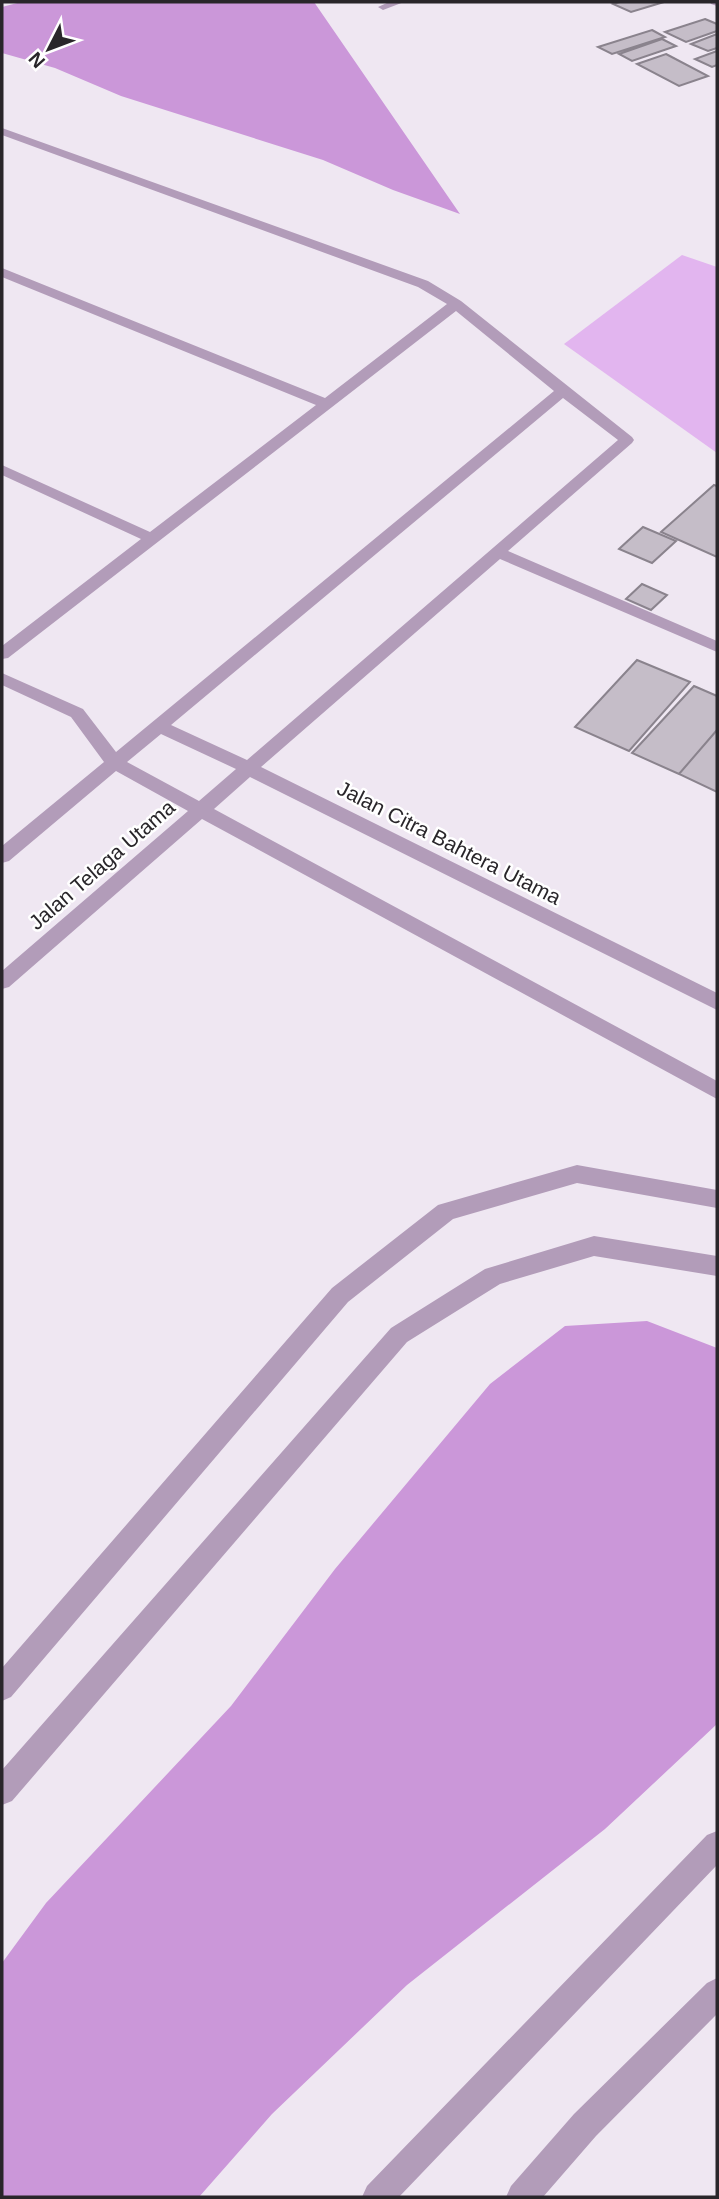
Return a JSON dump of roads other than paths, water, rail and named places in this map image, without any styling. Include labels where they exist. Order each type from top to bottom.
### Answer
[{"type":"street","points":[[383,6],[400,2]]},
{"type":"street","points":[[2,131],[423,284],[456,304],[563,391],[2,856]]},
{"type":"street","points":[[2,272],[327,404]]},
{"type":"street","points":[[2,654],[456,304]]},
{"type":"street","name":"Jalan Telaga Utama","points":[[2,982],[627,440],[563,391]]},
{"type":"street","points":[[2,469],[153,539]]},
{"type":"street","points":[[497,552],[717,647]]},
{"type":"street","points":[[2,678],[77,713],[115,764],[717,1091]]},
{"type":"street","name":"Jalan Citra Bahtera Utama","points":[[159,726],[717,1002]]},
{"type":"street","points":[[2,1688],[340,1295],[446,1212],[577,1174],[717,1199]]},
{"type":"street","points":[[2,1791],[400,1335],[493,1276],[594,1246],[717,1266]]},
{"type":"street","points":[[379,2197],[536,2030],[717,1845]]},
{"type":"street","points":[[522,2197],[585,2125],[717,1993]]}]
